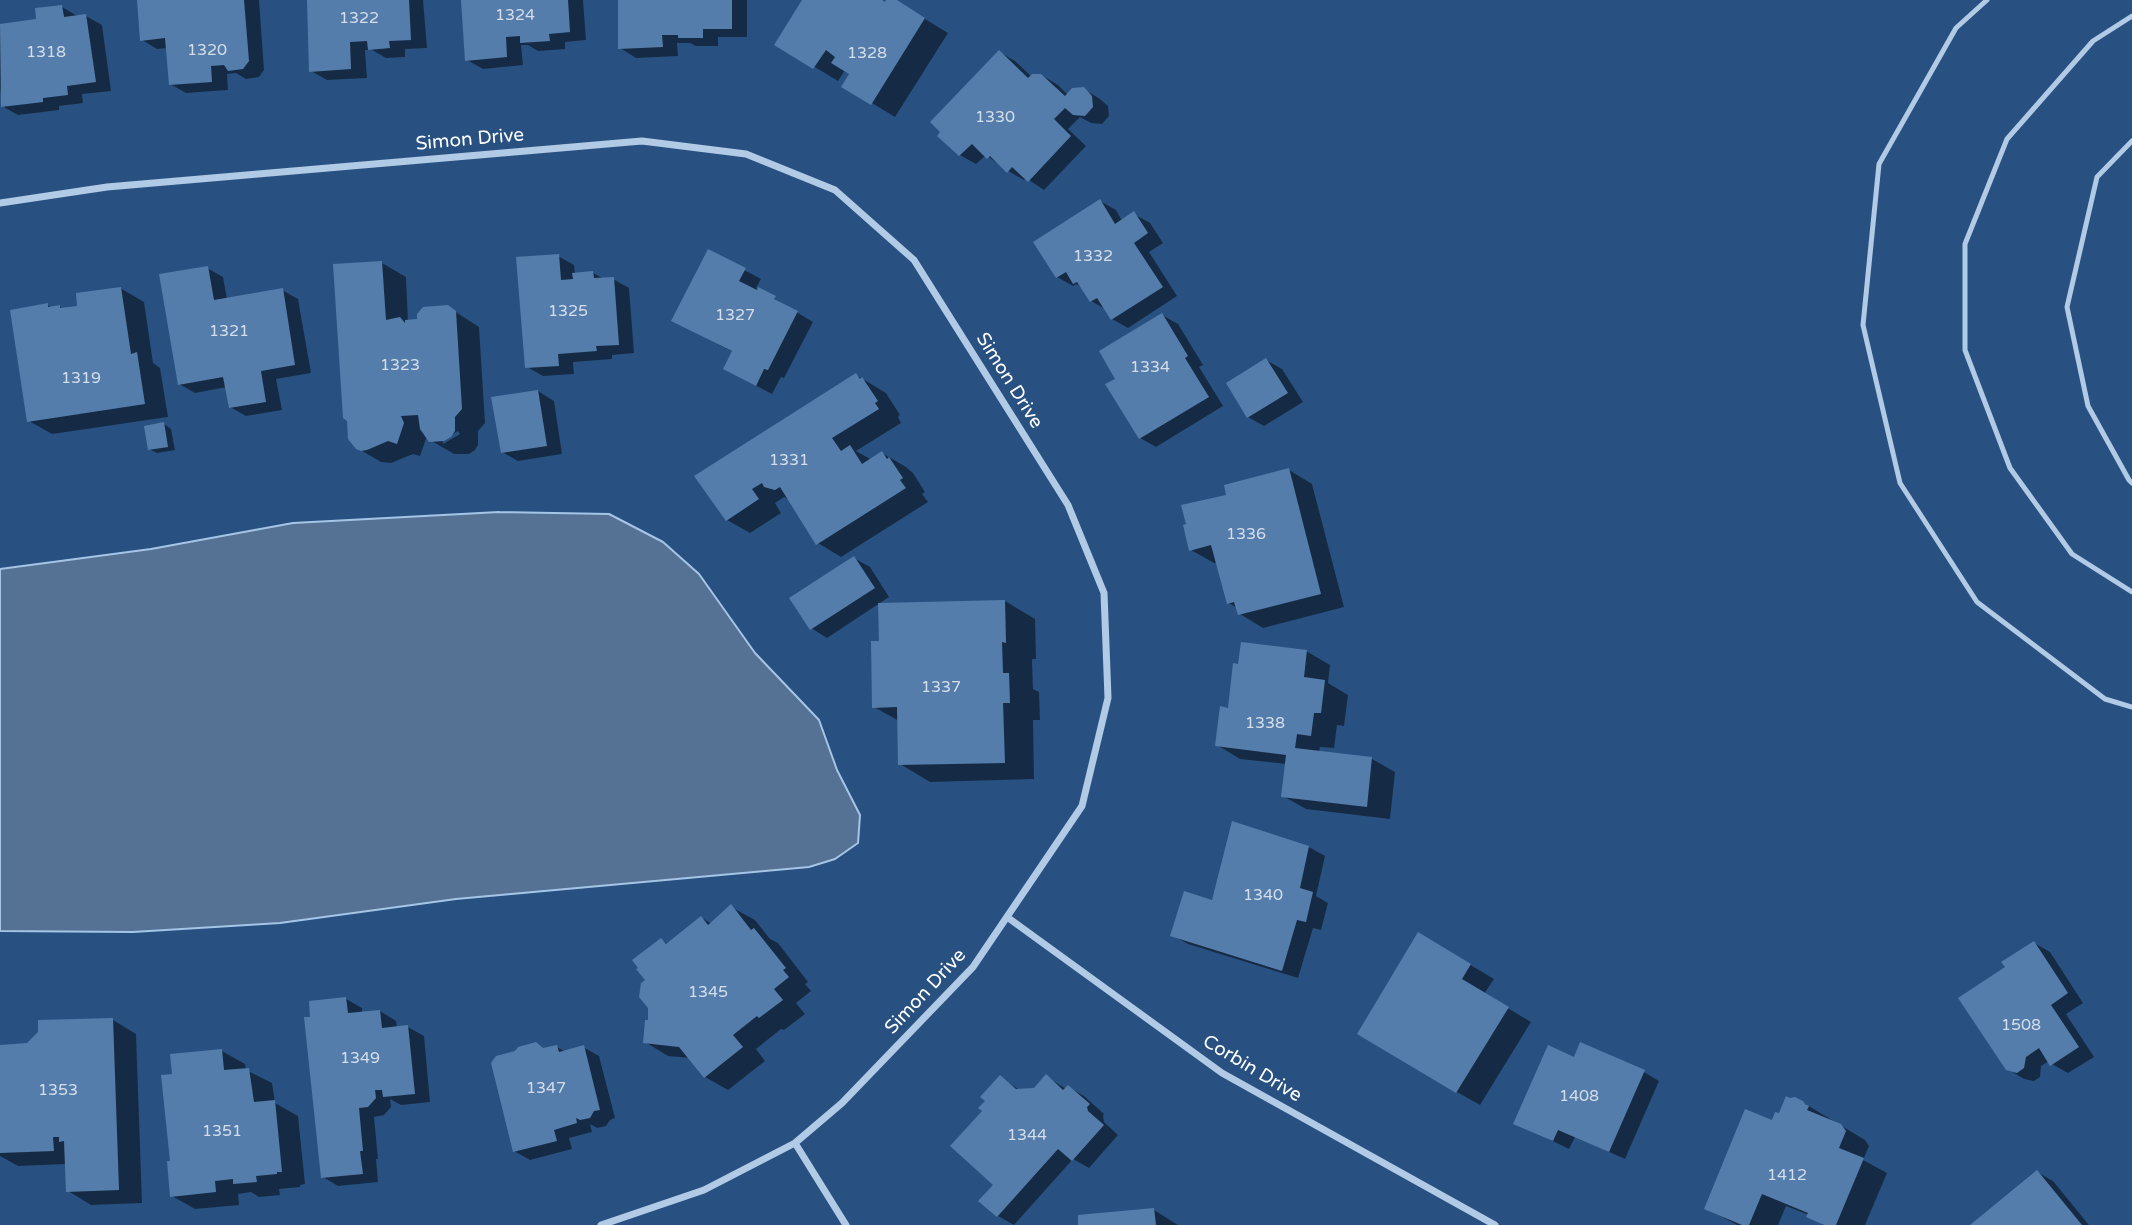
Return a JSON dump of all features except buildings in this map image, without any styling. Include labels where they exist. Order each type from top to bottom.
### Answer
[{"type":"street","name":"Simon Drive","points":[[0,203],[107,187],[642,141],[746,154],[835,190],[914,260],[1068,505],[1104,593],[1108,698],[1082,806],[973,967],[842,1103],[795,1143],[704,1190],[601,1225]]},
{"type":"street","name":"Corbin Drive","points":[[1007,917],[1222,1073],[1495,1225]]},
{"type":"street","points":[[795,1143],[846,1225]]},
{"type":"lane","points":[[1987,0],[1956,28],[1879,164],[1863,324],[1900,483],[1977,602],[2105,699],[2132,707]]},
{"type":"lane","points":[[2132,16],[2093,41],[2007,139],[1965,244],[1965,350],[2010,468],[2072,554],[2132,592]]},
{"type":"lane","points":[[2132,141],[2097,177],[2067,307],[2088,405],[2132,482]]},
{"type":"water","points":[[499,512],[609,514],[663,542],[699,574],[755,653],[819,720],[837,770],[860,815],[858,843],[835,859],[809,867],[456,899],[280,923],[133,932],[0,931],[0,569],[151,549],[293,523]]}]
